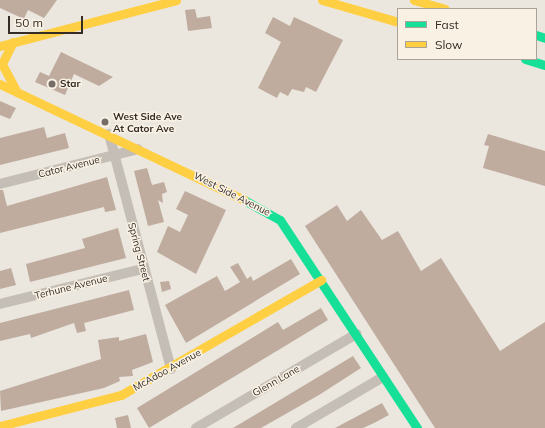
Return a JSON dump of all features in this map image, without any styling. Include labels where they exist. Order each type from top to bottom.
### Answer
[{"type":"main road","points":[[0,46],[176,0]]},
{"type":"main road","points":[[322,0],[397,22]]},
{"type":"main road","points":[[414,0],[442,8]]},
{"type":"main road","points":[[13,42],[2,64],[18,92]]},
{"type":"main road","points":[[528,60],[545,65]]},
{"type":"main road","name":"West Side Avenue","points":[[0,84],[109,134],[272,214],[288,228],[418,428]]},
{"type":"main road","name":"McAdoo Avenue","points":[[0,426],[122,395],[171,369],[321,280]]},
{"type":"street","name":"Spring Street","points":[[109,134],[143,269],[171,369]]},
{"type":"street","name":"Cator Avenue","points":[[0,184],[138,149]]},
{"type":"street","name":"Terhune Avenue","points":[[0,304],[143,269]]},
{"type":"street","name":"Glenn Lane","points":[[196,428],[356,334]]},
{"type":"street","points":[[296,428],[383,376]]},
{"type":"building","points":[[0,0],[57,0],[44,18],[28,10],[24,19],[0,8]]},
{"type":"building","points":[[195,9],[197,18],[210,16],[212,28],[188,31],[185,10]]},
{"type":"building","points":[[273,17],[290,26],[294,17],[343,40],[316,92],[306,87],[304,92],[292,89],[288,96],[280,92],[277,98],[258,88],[281,42],[265,33]]},
{"type":"building","points":[[61,52],[113,77],[99,86],[74,74],[65,95],[35,82],[40,72],[49,76]]},
{"type":"building","points":[[0,101],[16,108],[10,119],[0,115]]},
{"type":"building","points":[[44,127],[47,138],[65,133],[69,148],[0,165],[0,138]]},
{"type":"building","points":[[488,134],[545,151],[545,186],[483,168],[489,146],[484,145]]},
{"type":"building","points":[[147,168],[152,185],[164,182],[167,192],[162,194],[163,203],[158,200],[164,222],[148,226],[134,171]]},
{"type":"building","points":[[107,177],[116,210],[105,212],[104,207],[0,233],[0,190],[3,190],[7,206]]},
{"type":"building","points":[[185,191],[226,210],[196,274],[157,252],[168,226],[180,232],[188,215],[176,209]]},
{"type":"building","points":[[337,205],[347,221],[361,210],[382,240],[398,231],[421,271],[441,258],[500,351],[545,322],[545,428],[435,428],[305,226]]},
{"type":"building","points":[[118,228],[126,258],[30,282],[26,264],[85,248],[82,239]]},
{"type":"building","points":[[291,259],[300,274],[186,343],[165,305],[217,276],[225,291],[240,282],[230,267],[238,263],[247,279],[251,276],[253,281]]},
{"type":"building","points":[[11,268],[16,285],[0,289],[0,271]]},
{"type":"building","points":[[169,281],[171,289],[162,292],[160,282]]},
{"type":"building","points":[[129,290],[134,310],[84,323],[86,331],[77,333],[74,323],[31,338],[30,334],[0,341],[0,323]]},
{"type":"building","points":[[321,308],[328,320],[149,428],[137,408],[278,322],[283,330]]},
{"type":"building","points":[[146,334],[153,362],[132,370],[133,376],[119,377],[120,381],[104,388],[1,411],[0,391],[101,359],[98,340],[119,337],[119,341]]},
{"type":"building","points":[[353,356],[361,368],[319,395],[261,428],[233,428]]},
{"type":"building","points":[[382,403],[389,415],[374,423],[363,428],[335,428]]},
{"type":"building","points":[[128,415],[131,428],[117,428],[115,418]]},
{"type":"traffic: fast","points":[[537,35],[545,38]]},
{"type":"traffic: fast","points":[[528,60],[545,65]]},
{"type":"traffic: fast","points":[[244,200],[280,220],[417,428]]},
{"type":"traffic: slow","points":[[0,46],[176,0]]},
{"type":"traffic: slow","points":[[322,0],[397,22]]},
{"type":"traffic: slow","points":[[414,0],[442,8]]},
{"type":"traffic: slow","points":[[13,42],[2,64],[17,92]]},
{"type":"traffic: slow","points":[[0,84],[244,200]]},
{"type":"traffic: slow","points":[[0,426],[121,395],[321,280]]},
{"type":"place","name":"Star","points":[[52,84]]},
{"type":"place","name":"West Side Ave At Cator Ave","points":[[105,122]]}]
